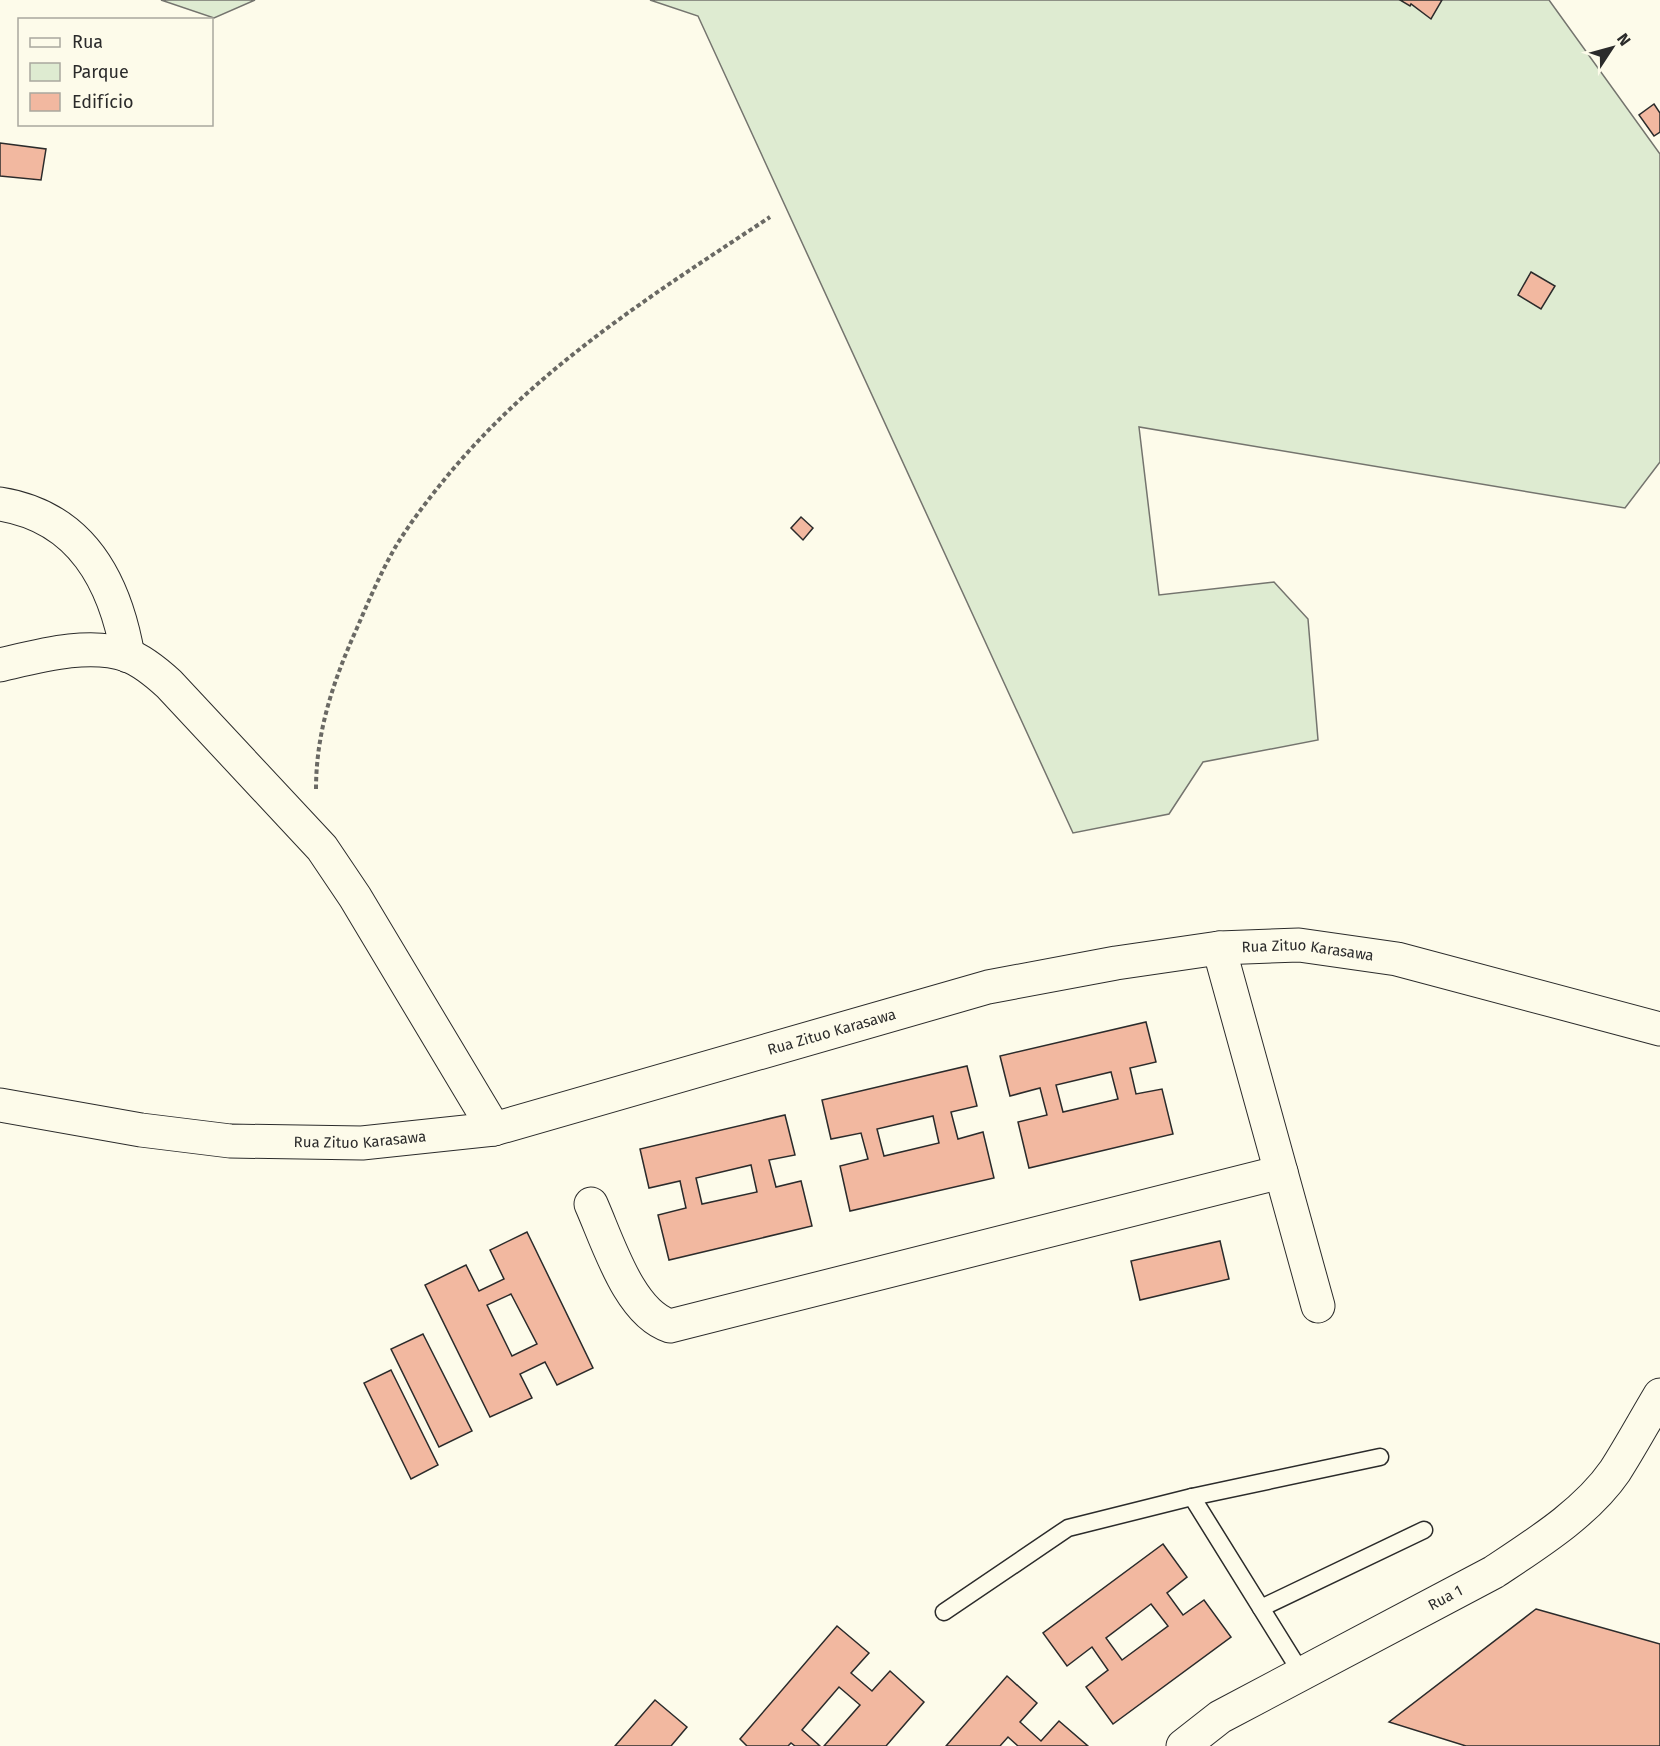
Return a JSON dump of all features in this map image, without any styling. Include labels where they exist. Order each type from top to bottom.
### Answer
[{"type":"street","points":[[0,504],[45,518],[71,535],[97,565],[111,593],[123,626],[128,656]]},
{"type":"street","points":[[0,665],[60,653],[103,650],[128,656],[150,668],[169,684],[322,848],[361,907],[494,1128]]},
{"type":"street","name":"Rua Zituo Karasawa","points":[[0,1105],[141,1130],[230,1142],[362,1143],[494,1128],[988,987],[1116,963],[1219,948],[1299,945],[1397,959],[1660,1029]]},
{"type":"street","points":[[1219,948],[1318,1306]]},
{"type":"street","points":[[591,1204],[619,1268],[640,1304],[650,1317],[670,1326],[1281,1172]]},
{"type":"street","name":"Rua 1","points":[[1183,1746],[1220,1717],[1494,1572],[1536,1544],[1577,1511],[1614,1472],[1660,1395]]},
{"type":"lane","points":[[944,1612],[1068,1528],[1191,1497],[1380,1457]]},
{"type":"lane","points":[[1191,1497],[1302,1674]]},
{"type":"lane","points":[[1261,1608],[1424,1530]]},
{"type":"path","points":[[322,848],[317,820],[316,772],[321,727],[330,694],[374,588],[397,544],[466,454],[545,375],[628,311],[770,217]]},
{"type":"green space","points":[[161,0],[255,0],[214,18]]},
{"type":"green space","points":[[650,0],[1549,0],[1660,154],[1660,462],[1625,508],[1139,427],[1159,595],[1274,582],[1308,619],[1318,740],[1203,762],[1169,814],[1073,833],[698,16]]},
{"type":"building","points":[[1400,0],[1442,0],[1431,19],[1411,4],[1410,6]]},
{"type":"building","points":[[1654,104],[1660,113],[1660,132],[1654,136],[1639,115]]},
{"type":"building","points":[[0,143],[46,149],[41,180],[0,176]]},
{"type":"building","points":[[1531,272],[1555,286],[1541,309],[1518,295]]},
{"type":"building","points":[[801,517],[813,528],[803,540],[791,528]]},
{"type":"building","points":[[1146,1022],[1156,1062],[1130,1068],[1136,1094],[1162,1089],[1173,1134],[1029,1168],[1018,1122],[1047,1115],[1040,1088],[1010,1096],[1000,1056]],"holes":[[[1111,1072],[1118,1099],[1063,1112],[1056,1085]]]},
{"type":"building","points":[[967,1066],[977,1106],[951,1112],[958,1139],[983,1132],[994,1178],[850,1211],[840,1166],[868,1159],[861,1133],[831,1139],[822,1100]],"holes":[[[933,1116],[939,1143],[884,1156],[877,1129]]]},
{"type":"building","points":[[785,1115],[795,1155],[769,1160],[776,1187],[801,1181],[812,1226],[669,1260],[658,1215],[686,1208],[680,1181],[649,1188],[640,1149]],"holes":[[[751,1165],[757,1192],[702,1204],[696,1178]]]},
{"type":"building","points":[[527,1232],[593,1368],[557,1385],[545,1362],[520,1374],[532,1398],[490,1417],[425,1285],[466,1265],[479,1291],[504,1279],[490,1250]],"holes":[[[511,1294],[537,1344],[512,1356],[487,1305]]]},
{"type":"building","points":[[1220,1241],[1229,1279],[1140,1300],[1131,1261]]},
{"type":"building","points":[[423,1334],[472,1431],[439,1447],[391,1349]]},
{"type":"building","points":[[391,1370],[438,1465],[411,1479],[364,1383]]},
{"type":"building","points":[[1163,1544],[1187,1577],[1167,1593],[1183,1615],[1204,1600],[1231,1637],[1113,1724],[1086,1687],[1108,1670],[1092,1647],[1067,1666],[1043,1633]],"holes":[[[1151,1604],[1168,1626],[1122,1660],[1106,1638]]]},
{"type":"building","points":[[1536,1609],[1660,1644],[1660,1746],[1466,1746],[1389,1722]]},
{"type":"building","points":[[837,1626],[869,1653],[851,1673],[872,1691],[890,1671],[924,1702],[886,1746],[824,1746],[860,1705],[839,1687],[802,1730],[820,1746],[795,1746],[791,1743],[788,1746],[747,1746],[740,1739]]},
{"type":"building","points":[[1007,1676],[1037,1703],[1020,1722],[1041,1741],[1059,1721],[1088,1746],[1018,1746],[1008,1737],[1000,1746],[946,1746]]},
{"type":"building","points":[[655,1700],[687,1727],[671,1746],[615,1746]]}]
